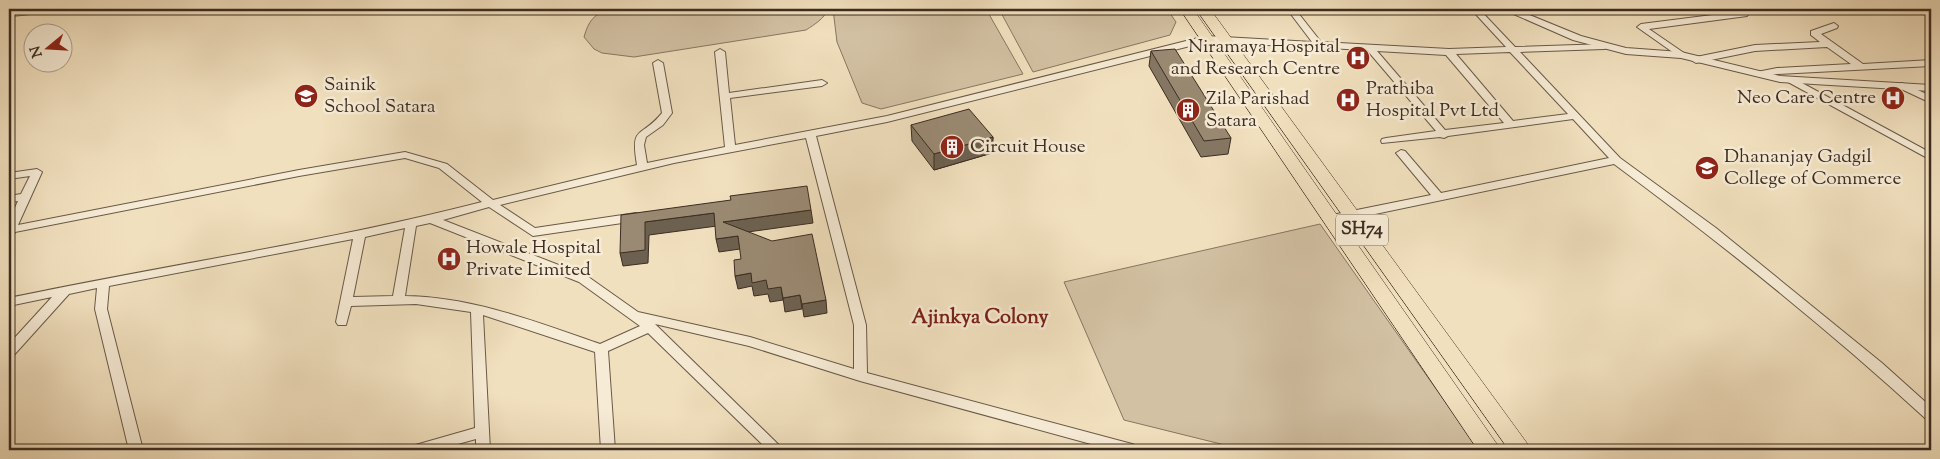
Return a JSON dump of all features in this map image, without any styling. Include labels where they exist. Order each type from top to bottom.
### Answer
[{"type":"main road","name":"SH74","points":[[1187,9],[1490,450]]},
{"type":"main road","name":"SH74","points":[[1203,9],[1521,450]]},
{"type":"street","points":[[1291,9],[1318,44]]},
{"type":"street","points":[[1474,9],[1616,160],[1712,231],[1877,366],[1931,415]]},
{"type":"street","points":[[1507,9],[1577,38],[1604,46],[1681,55],[1696,60],[1791,80],[1931,88]]},
{"type":"street","points":[[1681,55],[1642,27],[1744,14]]},
{"type":"street","points":[[1834,26],[1814,33],[1861,67]]},
{"type":"street","points":[[9,302],[360,234],[431,219],[490,203],[643,168],[887,119],[1206,39],[1224,38],[1449,52],[1604,46]]},
{"type":"street","points":[[1696,60],[1755,48],[1827,44]]},
{"type":"street","points":[[1369,47],[1444,135]]},
{"type":"street","points":[[720,52],[730,150]]},
{"type":"street","points":[[1449,52],[1511,125]]},
{"type":"street","points":[[643,168],[639,145],[640,136],[659,123],[666,113],[658,63]]},
{"type":"street","points":[[1760,74],[1777,71],[1931,63]]},
{"type":"street","points":[[1791,80],[1931,157]]},
{"type":"street","points":[[725,96],[822,83]]},
{"type":"street","points":[[1902,86],[1931,100]]},
{"type":"street","points":[[1386,141],[1444,135],[1576,116]]},
{"type":"street","points":[[810,134],[860,324],[860,376]]},
{"type":"street","points":[[1402,153],[1440,197]]},
{"type":"street","points":[[9,231],[299,173],[405,155],[443,166],[490,203],[533,232],[652,215]]},
{"type":"street","points":[[1332,219],[1616,160]]},
{"type":"street","points":[[9,176],[36,172],[9,231]]},
{"type":"street","points":[[9,199],[25,196]]},
{"type":"street","points":[[431,219],[583,279],[650,327],[777,450]]},
{"type":"street","points":[[398,300],[411,223]]},
{"type":"street","points":[[342,322],[360,234]]},
{"type":"street","points":[[102,283],[101,309],[136,450]]},
{"type":"street","points":[[9,352],[64,291]]},
{"type":"street","points":[[346,302],[398,300],[438,302],[477,309],[602,349],[650,327]]},
{"type":"street","points":[[477,309],[483,450]]},
{"type":"street","points":[[633,314],[750,342],[860,376],[1132,450]]},
{"type":"street","points":[[602,349],[608,450]]},
{"type":"street","points":[[417,450],[482,432]]},
{"type":"shaded area","points":[[12,9],[76,9],[9,17],[9,12]]},
{"type":"shaded area","points":[[608,9],[828,9],[822,18],[806,30],[634,57],[602,53],[594,49],[584,37],[592,19]]},
{"type":"shaded area","points":[[833,9],[986,9],[1023,74],[881,109],[862,103],[837,42]]},
{"type":"shaded area","points":[[999,9],[1167,9],[1176,22],[1170,35],[1033,72]]},
{"type":"shaded area","points":[[1320,224],[1479,450],[1245,450],[1124,420],[1064,282]]},
{"type":"building","points":[[1175,49],[1231,138],[1204,141],[1151,51]]},
{"type":"building","points":[[969,109],[993,137],[934,154],[911,125]]},
{"type":"building","points":[[807,186],[811,210],[723,222],[772,241],[812,234],[826,300],[802,304],[800,295],[783,298],[781,287],[768,289],[766,280],[752,283],[751,273],[735,276],[734,260],[741,259],[738,236],[716,239],[714,213],[645,222],[645,250],[620,253],[621,215],[731,200],[730,196]]},
{"type":"place","name":"Niramaya Hospital and Research Centre","points":[[1358,58]]},
{"type":"place","name":"Sainik School Satara","points":[[306,96]]},
{"type":"place","name":"Neo Care Centre","points":[[1893,98]]},
{"type":"place","name":"Prathiba Hospital Pvt Ltd","points":[[1348,100]]},
{"type":"place","name":"Zila Parishad Satara","points":[[1188,110]]},
{"type":"place","name":"Circuit House","points":[[952,147]]},
{"type":"place","name":"Dhananjay Gadgil College of Commerce","points":[[1707,168]]},
{"type":"place","name":"Howale Hospital Private Limited","points":[[449,259]]},
{"type":"district","name":"Ajinkya Colony","points":[[980,318]]}]
